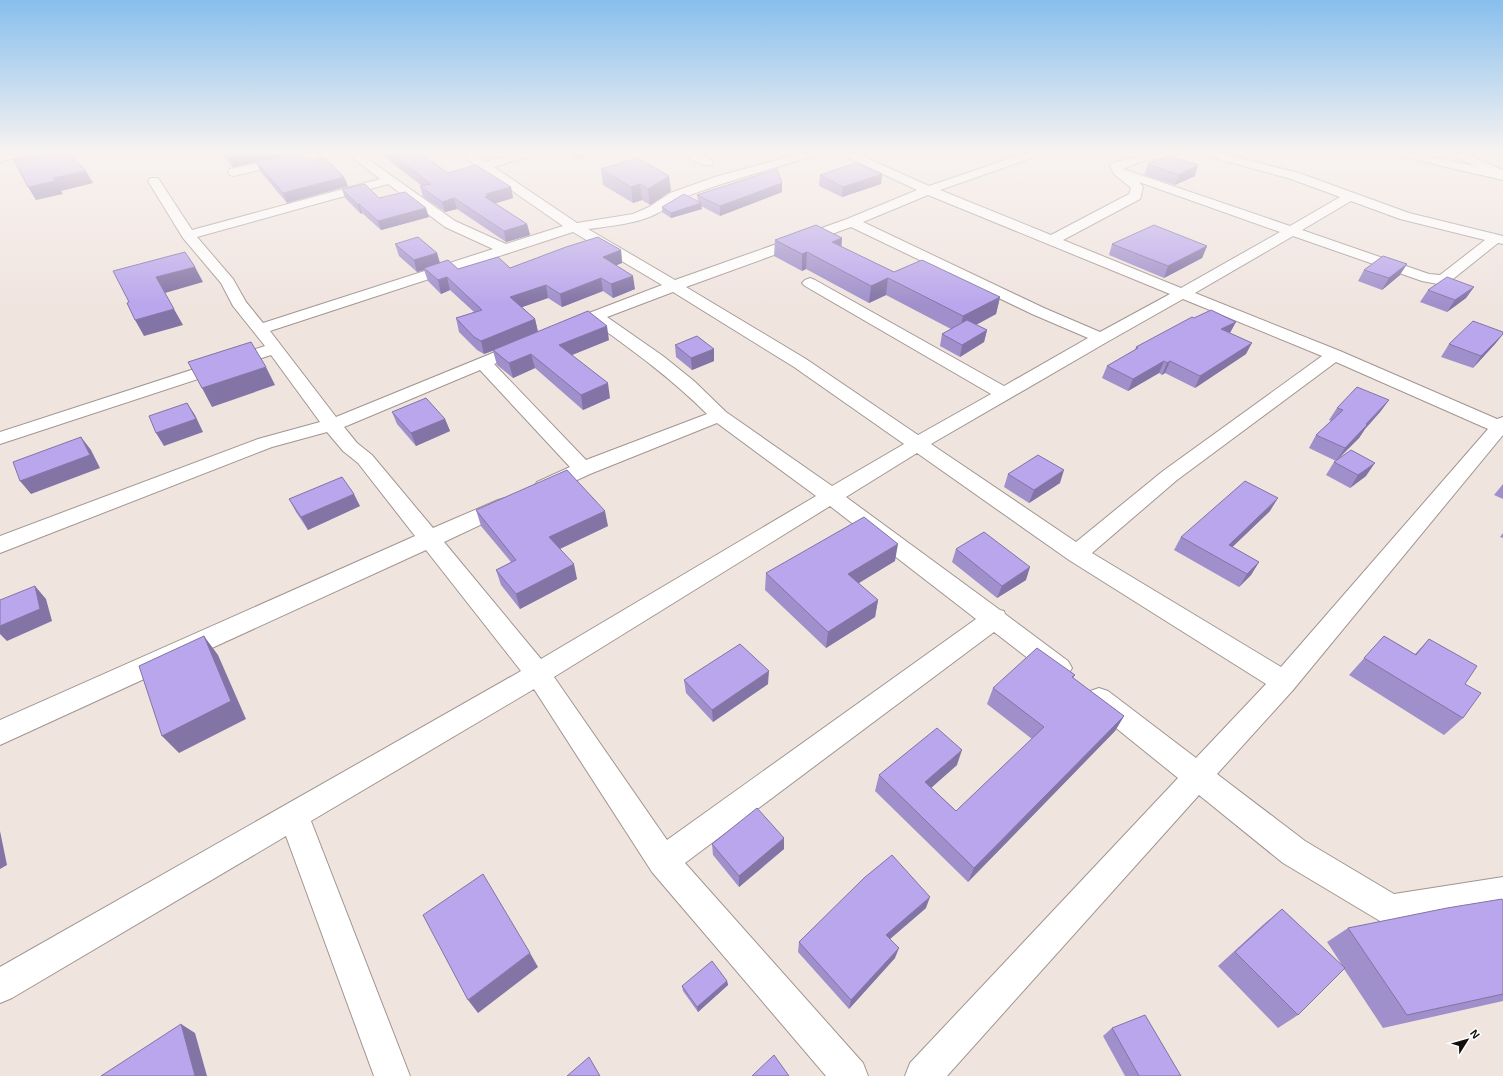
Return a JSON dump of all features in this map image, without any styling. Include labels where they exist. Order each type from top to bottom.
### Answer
[{"type":"street","points":[[169,204],[188,235],[228,282],[240,303],[332,425],[350,446],[365,459],[431,539],[538,674],[662,861],[850,1076]]},
{"type":"street","points":[[188,235],[301,204]]},
{"type":"street","points":[[423,204],[450,224],[505,249]]},
{"type":"street","points":[[541,204],[574,227],[800,363],[1077,554],[1284,682]]},
{"type":"street","points":[[260,329],[574,227],[620,221],[654,210],[663,204]]},
{"type":"street","points":[[894,204],[852,222],[674,286],[588,319],[657,360],[688,385],[719,416],[831,496],[995,618],[1294,852],[1390,910],[1503,893]]},
{"type":"street","points":[[923,1076],[1284,682],[1501,425],[1334,355],[963,204]]},
{"type":"street","points":[[1052,240],[1120,204]]},
{"type":"street","points":[[1214,204],[1427,278],[1443,280],[1499,240]]},
{"type":"street","points":[[0,986],[538,674],[917,444],[1101,338],[1292,231],[1336,204]]},
{"type":"street","points":[[1373,204],[1405,216],[1499,240]]},
{"type":"street","points":[[852,222],[1038,311],[1101,338]]},
{"type":"street","points":[[810,282],[1004,394]]},
{"type":"street","points":[[0,545],[265,443],[311,429],[332,425],[539,339]]},
{"type":"street","points":[[0,438],[275,348]]},
{"type":"street","points":[[1077,554],[1113,520],[1186,463],[1334,355]]},
{"type":"street","points":[[484,362],[583,469]]},
{"type":"street","points":[[0,733],[583,469],[719,416]]},
{"type":"street","points":[[662,861],[995,618]]},
{"type":"street","points":[[294,816],[392,1076]]},
{"type":"building","points":[[359,204],[421,204],[426,208],[378,221]]},
{"type":"building","points":[[463,204],[496,204],[527,224],[504,231]]},
{"type":"building","points":[[667,204],[697,204],[671,213],[662,207]]},
{"type":"building","points":[[816,225],[842,238],[832,242],[894,272],[922,260],[1000,297],[963,316],[888,278],[871,286],[807,252],[802,254],[775,240]]},
{"type":"building","points":[[1154,225],[1207,246],[1168,266],[1112,244]]},
{"type":"building","points":[[418,237],[437,253],[414,260],[395,244]]},
{"type":"building","points":[[598,237],[621,250],[603,257],[633,276],[611,284],[601,278],[560,294],[546,285],[510,297],[535,319],[481,341],[474,337],[456,318],[482,310],[447,277],[438,280],[424,268],[448,260],[458,269],[498,257],[510,268],[566,247]]},
{"type":"building","points":[[185,252],[195,267],[156,277],[174,309],[135,320],[127,303],[129,302],[113,271]]},
{"type":"building","points":[[1383,256],[1407,264],[1389,278],[1364,270]]},
{"type":"building","points":[[1447,277],[1474,287],[1455,300],[1428,290]]},
{"type":"building","points":[[1211,310],[1236,322],[1221,329],[1252,343],[1200,376],[1170,361],[1167,363],[1164,361],[1133,379],[1107,366],[1138,348],[1136,347],[1192,317],[1194,318]]},
{"type":"building","points":[[588,311],[607,326],[559,345],[608,383],[581,395],[531,354],[509,363],[493,350]]},
{"type":"building","points":[[967,320],[987,330],[962,345],[942,334]]},
{"type":"building","points":[[1473,321],[1503,332],[1503,334],[1481,356],[1449,344]]},
{"type":"building","points":[[697,336],[714,349],[691,358],[675,345]]},
{"type":"building","points":[[251,342],[266,367],[202,388],[188,362]]},
{"type":"building","points":[[1357,387],[1389,400],[1345,448],[1316,435],[1343,410],[1337,408]]},
{"type":"building","points":[[426,398],[445,419],[411,433],[392,412]]},
{"type":"building","points":[[187,403],[196,419],[156,433],[149,416]]},
{"type":"building","points":[[81,437],[90,455],[20,481],[13,462]]},
{"type":"building","points":[[1351,450],[1375,463],[1358,475],[1334,462]]},
{"type":"building","points":[[1038,455],[1064,470],[1034,490],[1008,474]]},
{"type":"building","points":[[567,470],[605,511],[549,537],[574,564],[516,594],[496,570],[516,560],[476,510]]},
{"type":"building","points":[[342,477],[354,494],[301,517],[289,499]]},
{"type":"building","points":[[1245,481],[1278,498],[1229,545],[1259,562],[1247,574],[1181,537]]},
{"type":"building","points":[[864,517],[898,544],[848,574],[878,600],[828,632],[766,573]]},
{"type":"building","points":[[984,532],[1030,567],[1002,586],[956,549]]},
{"type":"building","points":[[35,586],[40,609],[0,626],[0,600]]},
{"type":"building","points":[[204,636],[231,701],[162,736],[139,666]]},
{"type":"building","points":[[1384,636],[1416,655],[1429,639],[1477,666],[1465,684],[1481,693],[1463,718],[1364,658]]},
{"type":"building","points":[[740,644],[769,671],[712,710],[684,680]]},
{"type":"building","points":[[1037,648],[1075,675],[1072,677],[1124,716],[974,868],[879,775],[937,728],[962,750],[925,782],[956,811],[1044,727],[993,688]]},
{"type":"building","points":[[757,808],[784,838],[739,876],[712,844]]},
{"type":"building","points":[[892,855],[930,897],[886,935],[899,948],[851,1000],[799,942],[864,878]]},
{"type":"building","points":[[483,874],[530,953],[468,1000],[423,915]]},
{"type":"building","points":[[1502,899],[1503,994],[1407,1015],[1348,928],[1447,908]]},
{"type":"building","points":[[1282,909],[1345,968],[1298,1015],[1235,952]]},
{"type":"building","points":[[712,961],[727,981],[697,1007],[682,986]]},
{"type":"building","points":[[1145,1015],[1181,1076],[1139,1076],[1112,1028]]},
{"type":"building","points":[[181,1024],[195,1076],[101,1076]]},
{"type":"building","points":[[774,1055],[789,1076],[752,1076]]},
{"type":"building","points":[[589,1057],[600,1076],[567,1076]]}]
